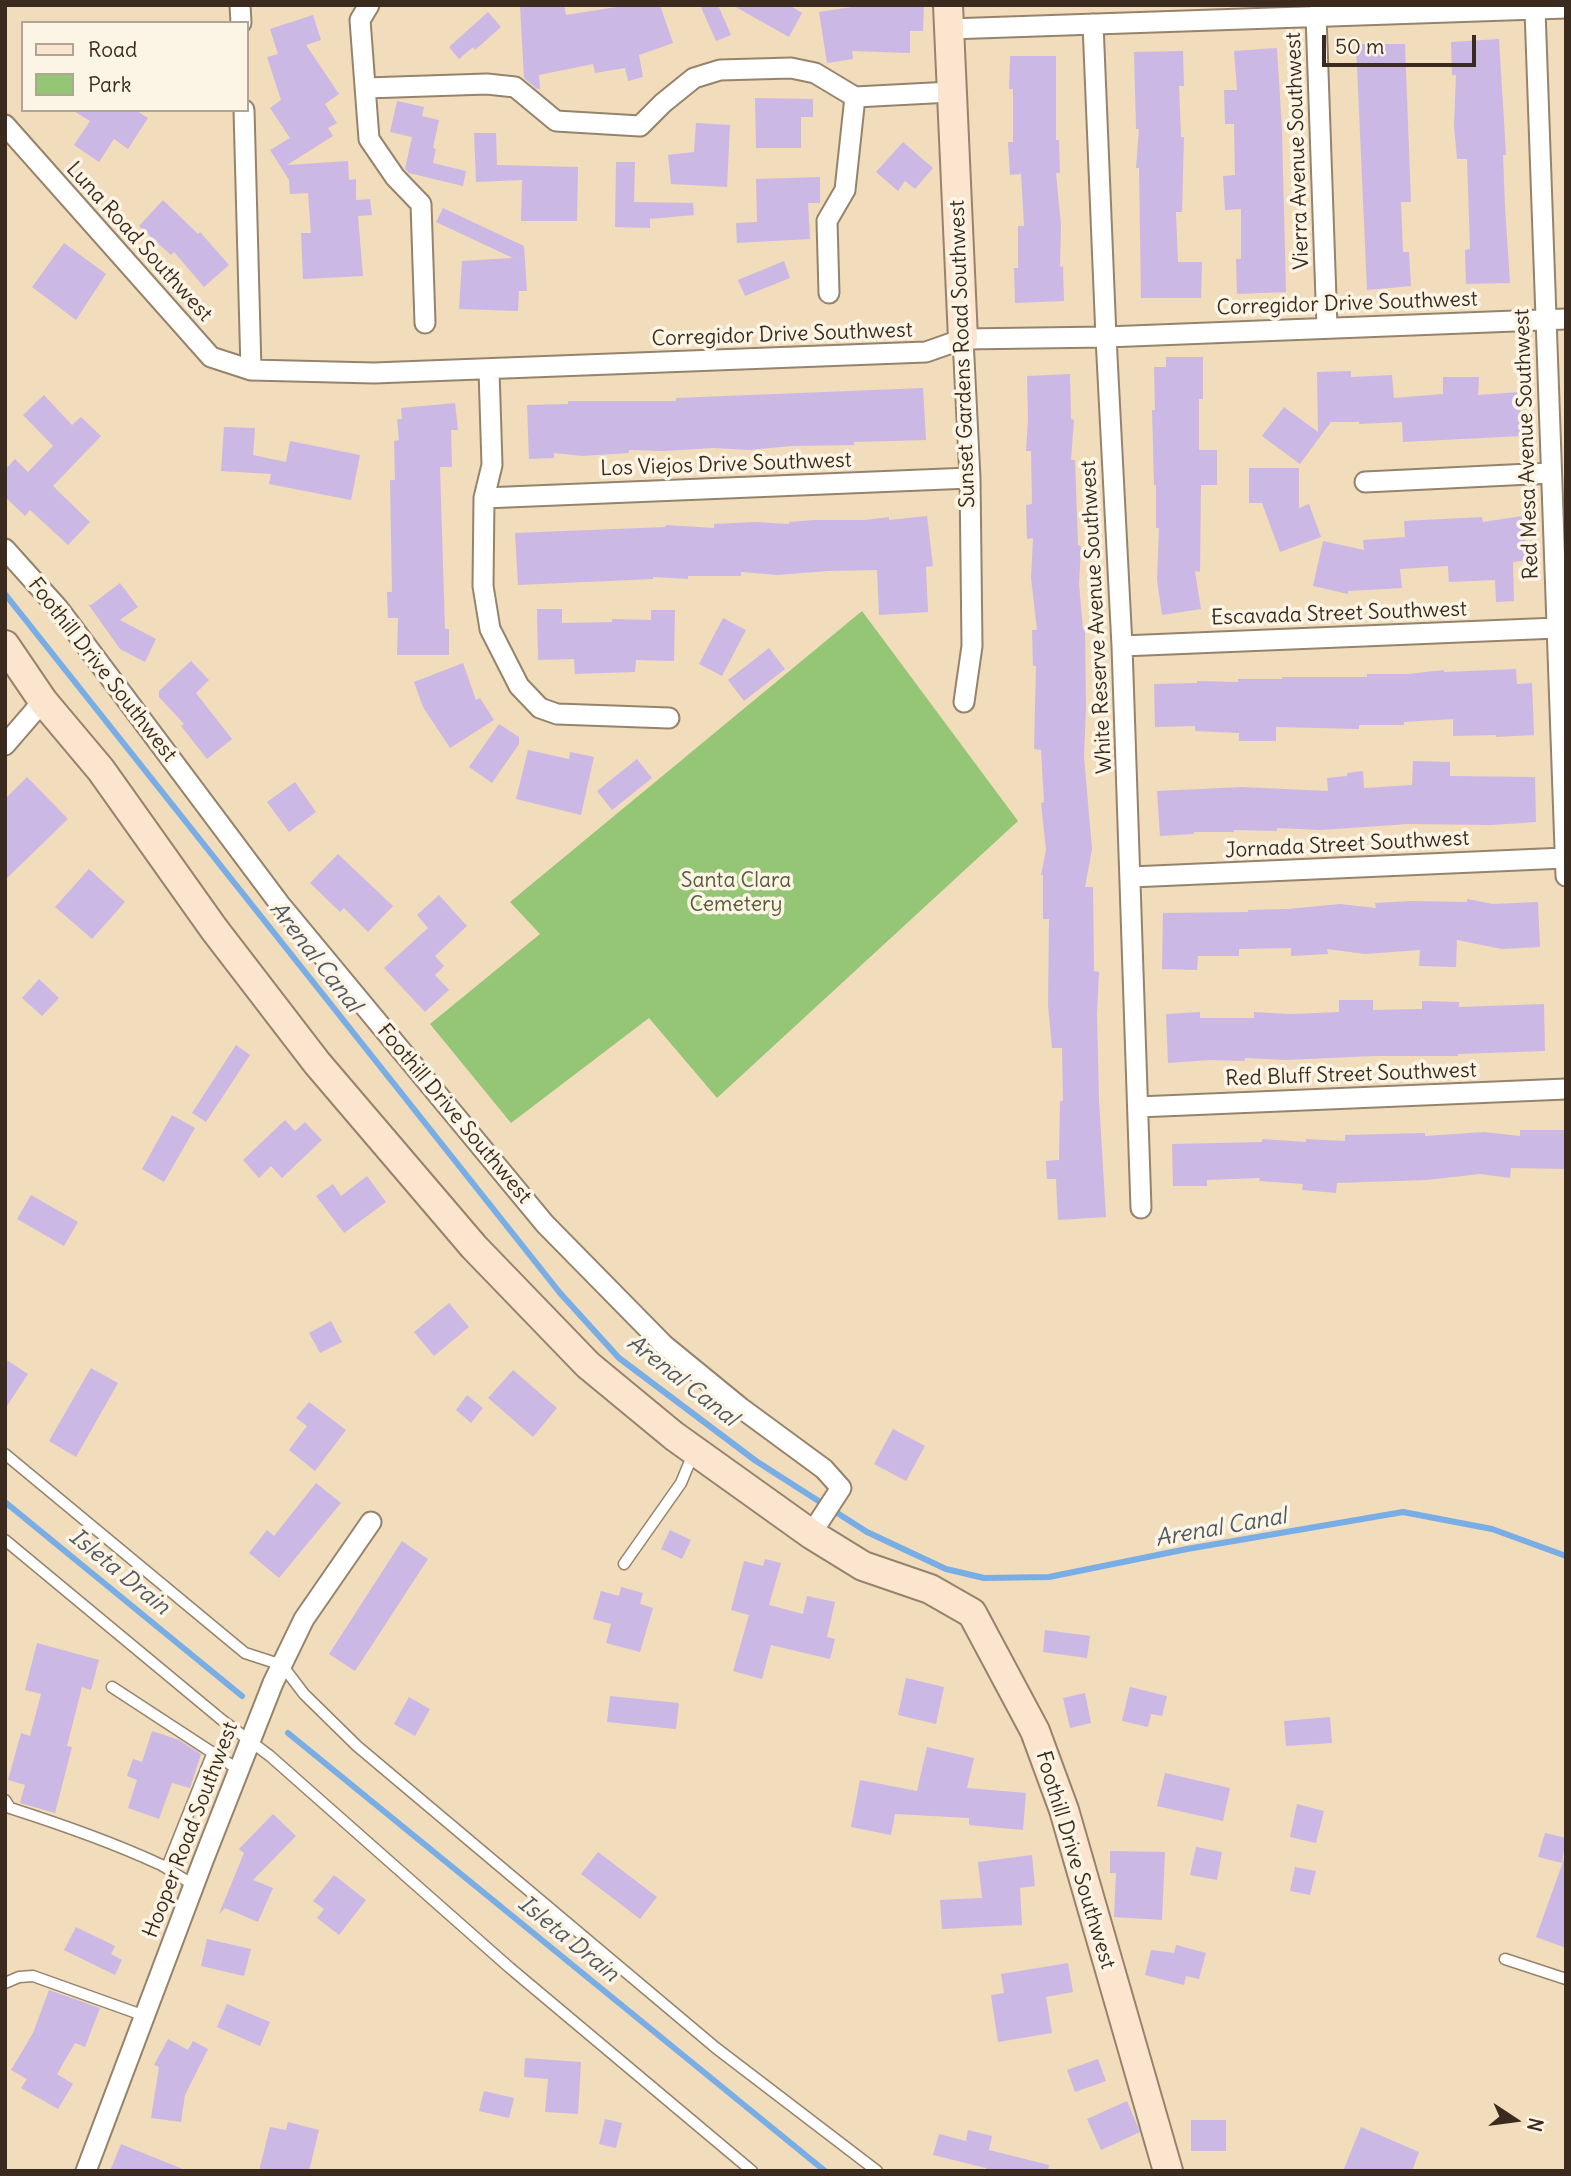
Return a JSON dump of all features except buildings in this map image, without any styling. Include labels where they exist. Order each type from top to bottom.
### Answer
[{"type":"street","points":[[369,5],[360,20],[369,139],[396,177],[421,204],[425,323]]},
{"type":"street","points":[[949,17],[1093,24],[1397,9],[1566,8]]},
{"type":"street","name":"Red Mesa Avenue Southwest","points":[[1535,10],[1565,867]]},
{"type":"street","name":"Vierra Avenue Southwest","points":[[1316,15],[1328,327]]},
{"type":"street","name":"Sunset Gardens Road Southwest","points":[[949,17],[970,478],[972,646],[964,702]]},
{"type":"street","name":"White Reserve Avenue Southwest","points":[[1093,24],[1122,646],[1141,1208]]},
{"type":"street","points":[[366,88],[487,84],[514,87],[556,121],[608,126],[640,126],[694,78],[720,70],[791,68],[815,73],[855,97],[951,92]]},
{"type":"street","points":[[830,293],[827,221],[845,190],[855,97]]},
{"type":"street","points":[[244,112],[251,370]]},
{"type":"street","name":"Luna Road Southwest","points":[[5,125],[211,357],[251,370]]},
{"type":"street","name":"Corregidor Drive Southwest","points":[[251,370],[374,373],[489,370],[926,352],[963,339],[1106,337],[1566,319]]},
{"type":"street","points":[[489,370],[492,465],[484,498],[483,586],[490,629],[519,687],[540,708],[557,714],[669,718]]},
{"type":"street","points":[[1365,482],[1551,473]]},
{"type":"street","name":"Los Viejos Drive Southwest","points":[[484,498],[970,478]]},
{"type":"street","name":"Foothill Drive Southwest","points":[[5,549],[58,608],[279,903],[545,1224],[664,1345],[741,1408],[824,1469],[841,1488],[814,1529]]},
{"type":"street","name":"Escavada Street Southwest","points":[[1122,646],[1556,628]]},
{"type":"street","name":"Foothill Drive Southwest","points":[[5,645],[43,701],[101,770],[214,929],[317,1063],[474,1247],[588,1365],[695,1451],[814,1529],[863,1566],[930,1589],[972,1613],[1035,1731],[1064,1811],[1168,2171]]},
{"type":"street","points":[[5,745],[43,701]]},
{"type":"street","name":"Jornada Street Southwest","points":[[1131,877],[1565,867]]},
{"type":"street","name":"Red Bluff Street Southwest","points":[[1138,1107],[1566,1089]]},
{"type":"street","name":"Hooper Road Southwest","points":[[86,2171],[194,1884],[282,1665],[304,1619],[371,1522]]},
{"type":"lane","points":[[624,1564],[681,1483],[695,1451]]},
{"type":"lane","points":[[5,1454],[245,1653],[282,1665],[304,1694],[357,1746],[716,2048],[877,2171]]},
{"type":"lane","points":[[5,1541],[277,1762],[510,1968],[752,2171]]},
{"type":"lane","points":[[112,1687],[239,1770]]},
{"type":"lane","points":[[167,1867],[213,1752]]},
{"type":"lane","points":[[5,1800],[10,1808],[96,1836],[167,1867],[181,1879],[194,1884]]},
{"type":"lane","points":[[1505,1959],[1566,1979]]},
{"type":"lane","points":[[5,1983],[19,1977],[33,1976],[145,2015]]},
{"type":"green space","name":"Santa Clara Cemetery","points":[[862,611],[1018,821],[717,1098],[649,1018],[511,1123],[430,1024],[540,934],[510,902]]},
{"type":"waterway","name":"Arenal Canal","points":[[5,594],[560,1293],[619,1358],[756,1461],[867,1532],[946,1569],[984,1578],[1049,1577],[1187,1549],[1403,1512],[1492,1529],[1566,1556]]},
{"type":"waterway","name":"Isleta Drain","points":[[5,1502],[242,1696]]},
{"type":"waterway","name":"Isleta Drain","points":[[288,1733],[825,2171]]}]
